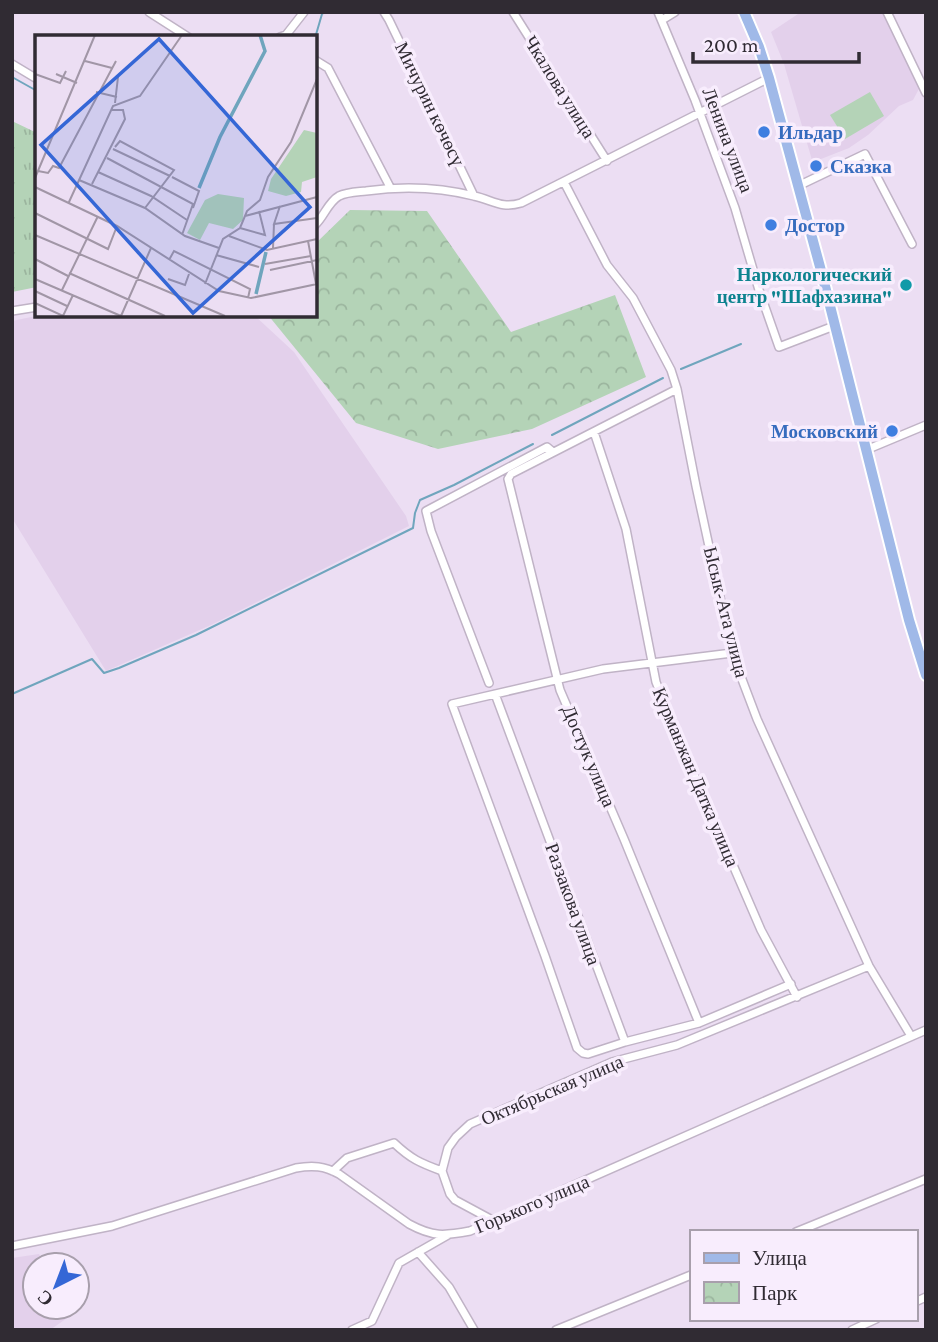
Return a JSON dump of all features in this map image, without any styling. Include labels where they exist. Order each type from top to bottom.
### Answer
[{"type":"main road","points":[[744,12],[769,78],[909,620],[926,675]]},
{"type":"street","points":[[149,12],[185,35]]},
{"type":"street","points":[[286,35],[304,12]]},
{"type":"street","name":"Мичурин көчөсү","points":[[384,12],[474,196]]},
{"type":"street","name":"Чкалова улица","points":[[513,12],[607,161]]},
{"type":"street","points":[[660,16],[675,12]]},
{"type":"street","points":[[887,12],[923,79],[926,93]]},
{"type":"street","name":"Ленина улица","points":[[660,16],[735,208],[779,347],[834,326]]},
{"type":"street","points":[[317,61],[328,68],[390,187]]},
{"type":"street","points":[[12,64],[35,78]]},
{"type":"street","points":[[317,221],[338,196],[390,187],[432,189],[474,196],[510,206],[607,161],[769,78]]},
{"type":"street","points":[[798,186],[865,154],[912,244]]},
{"type":"street","name":"Ысык-Ата улица","points":[[564,182],[607,265],[633,298],[671,370],[732,653],[757,719],[869,966],[911,1036]]},
{"type":"street","points":[[12,311],[35,307]]},
{"type":"street","points":[[489,683],[430,531],[426,511],[547,447],[553,452],[677,389]]},
{"type":"street","points":[[866,450],[926,425]]},
{"type":"street","name":"Курманжан Датка улица","points":[[594,432],[625,529],[656,682],[761,930],[797,997]]},
{"type":"street","name":"Достук улица","points":[[553,452],[511,474],[508,480],[557,680],[699,1023]]},
{"type":"street","points":[[732,653],[603,669],[452,704],[577,1048],[583,1053],[588,1054],[699,1023],[791,984]]},
{"type":"street","name":"Раззакова улица","points":[[495,694],[625,1042]]},
{"type":"street","points":[[797,997],[869,966]]},
{"type":"street","name":"Октябрьская улица","points":[[442,1171],[448,1148],[456,1136],[470,1124],[611,1062],[677,1045],[797,997]]},
{"type":"street","name":"Горького улица","points":[[12,1246],[112,1226],[313,1165],[327,1167],[421,1230],[448,1235],[470,1231],[926,1030]]},
{"type":"street","points":[[333,1171],[347,1158],[394,1143],[419,1163],[442,1171],[450,1194],[455,1200],[494,1221]]},
{"type":"street","points":[[801,1230],[926,1179]]},
{"type":"street","points":[[352,1330],[372,1321],[399,1263],[448,1235]]},
{"type":"street","points":[[418,1252],[457,1297],[474,1330]]},
{"type":"street","points":[[556,1330],[690,1275]]},
{"type":"street","points":[[852,1330],[872,1321]]},
{"type":"shaded area","points":[[801,12],[883,12],[920,87],[913,100],[899,106],[868,135],[849,148],[812,160],[784,64],[771,32]]},
{"type":"shaded area","points":[[35,316],[256,317],[294,352],[406,516],[409,526],[211,625],[106,671],[12,518],[12,321]]},
{"type":"shaded area","points":[[21,1257],[21,1321],[63,1321],[50,1330],[12,1330],[12,1258]]},
{"type":"green space","points":[[870,92],[884,116],[845,139],[830,115]]},
{"type":"green space","points":[[12,121],[35,132],[35,287],[12,292]]},
{"type":"green space","points":[[350,210],[427,211],[511,332],[615,295],[646,377],[532,429],[438,449],[356,423],[270,317],[317,317],[317,242]]},
{"type":"waterway","points":[[316,35],[325,12]]},
{"type":"waterway","points":[[12,77],[35,90]]},
{"type":"waterway","points":[[681,369],[741,344]]},
{"type":"waterway","points":[[552,435],[663,378]]},
{"type":"waterway","points":[[12,694],[92,659],[104,673],[196,635],[413,528],[420,500],[533,444]]},
{"type":"place","name":"Ильдар","points":[[764,132]]},
{"type":"place","name":"Сказка","points":[[816,166]]},
{"type":"place","name":"Достор","points":[[771,225]]},
{"type":"place","name":"Наркологический центр \"Шафхазина\"","points":[[906,285]]},
{"type":"place","name":"Московский","points":[[892,431]]}]
